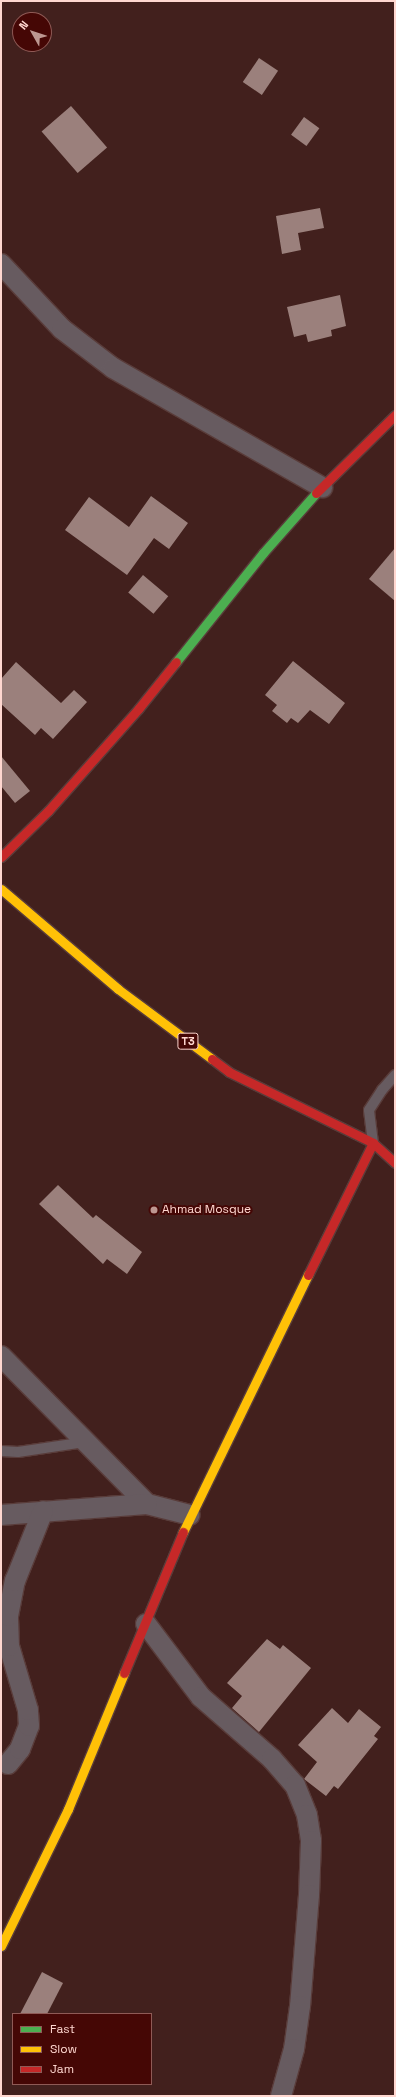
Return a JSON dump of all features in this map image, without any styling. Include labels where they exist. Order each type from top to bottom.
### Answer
[{"type":"main road","points":[[1,857],[48,811],[139,708],[262,553],[322,487],[395,415]]},
{"type":"main road","name":"T3","points":[[1,889],[118,989],[229,1072],[373,1143],[395,1163]]},
{"type":"main road","points":[[1,1946],[68,1809],[190,1515],[373,1143]]},
{"type":"street","points":[[1,264],[62,329],[113,368],[322,487]]},
{"type":"street","points":[[1,1356],[31,1384],[58,1416],[88,1442],[148,1504]]},
{"type":"street","points":[[1,1515],[148,1504],[190,1515]]},
{"type":"street","points":[[8,1764],[20,1749],[29,1726],[28,1710],[9,1646],[8,1616],[17,1575],[43,1511]]},
{"type":"street","points":[[146,1624],[201,1697],[272,1759],[295,1786],[307,1815],[311,1841],[310,1895],[300,2006],[294,2049],[281,2096]]},
{"type":"lane","points":[[373,1143],[369,1110],[382,1090],[395,1075]]},
{"type":"lane","points":[[1,1451],[18,1452],[88,1442]]},
{"type":"building","points":[[259,58],[278,71],[262,95],[243,82]]},
{"type":"building","points":[[71,106],[107,148],[78,173],[42,132]]},
{"type":"building","points":[[304,117],[319,128],[306,146],[291,135]]},
{"type":"building","points":[[320,208],[324,228],[298,233],[301,250],[282,254],[276,216]]},
{"type":"building","points":[[340,295],[346,326],[331,330],[332,336],[308,342],[306,334],[294,337],[287,307]]},
{"type":"building","points":[[151,496],[188,523],[169,549],[154,538],[127,575],[65,530],[89,497],[129,527]]},
{"type":"building","points":[[395,548],[395,601],[369,579]]},
{"type":"building","points":[[143,575],[168,596],[153,614],[128,593]]},
{"type":"building","points":[[293,661],[345,703],[329,724],[310,710],[298,723],[291,718],[287,723],[272,711],[277,705],[265,695]]},
{"type":"building","points":[[16,662],[61,703],[74,690],[87,702],[53,739],[41,728],[35,735],[1,704],[1,679]]},
{"type":"building","points":[[1,756],[30,791],[15,803],[1,786]]},
{"type":"building","points":[[58,1185],[93,1218],[96,1215],[142,1252],[127,1274],[107,1259],[103,1264],[39,1204]]},
{"type":"building","points":[[267,1639],[280,1649],[283,1645],[311,1668],[259,1732],[232,1708],[242,1696],[227,1683]]},
{"type":"building","points":[[332,1708],[348,1723],[359,1709],[381,1727],[374,1736],[378,1739],[338,1789],[334,1786],[326,1796],[304,1779],[317,1762],[298,1745]]},
{"type":"building","points":[[42,1972],[63,1983],[48,2013],[21,2013]]},
{"type":"traffic: fast","points":[[176,662],[263,553],[316,493]]},
{"type":"traffic: slow","points":[[1,889],[118,989],[212,1059]]},
{"type":"traffic: slow","points":[[183,1532],[308,1275]]},
{"type":"traffic: slow","points":[[1,1946],[68,1809],[124,1673]]},
{"type":"traffic: jam","points":[[316,493],[395,415]]},
{"type":"traffic: jam","points":[[1,857],[48,811],[139,708],[176,662]]},
{"type":"traffic: jam","points":[[212,1059],[229,1072],[373,1143],[395,1163]]},
{"type":"traffic: jam","points":[[308,1275],[373,1143]]},
{"type":"traffic: jam","points":[[124,1673],[183,1532]]},
{"type":"place","name":"Ahmad Mosque","points":[[154,1210]]}]
